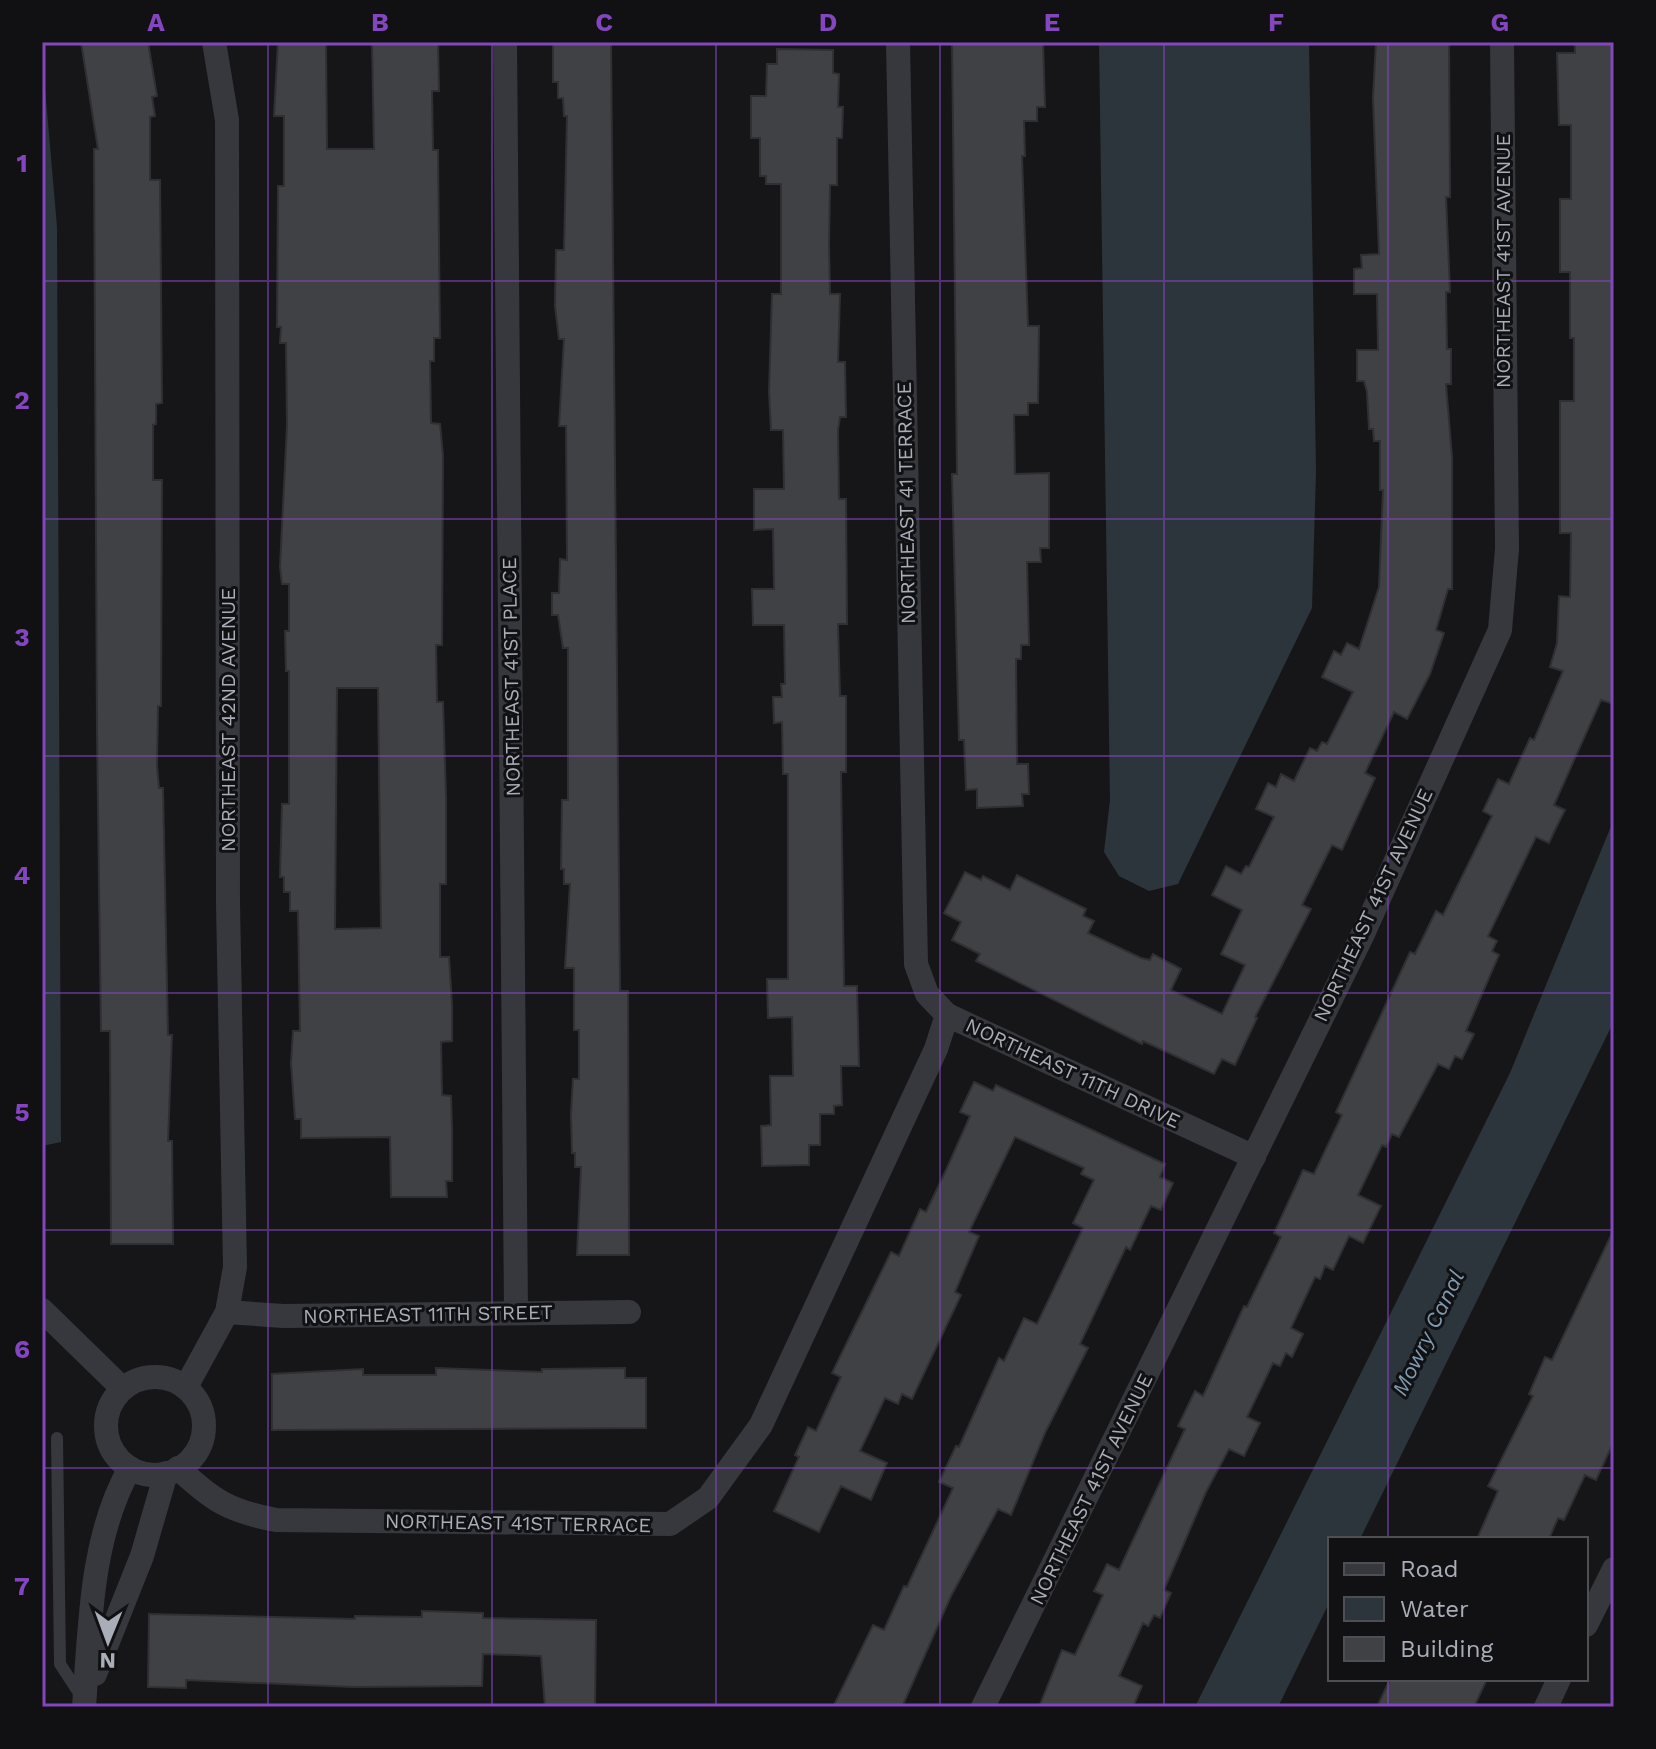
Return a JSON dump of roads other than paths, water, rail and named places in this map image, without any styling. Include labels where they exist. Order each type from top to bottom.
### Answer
[{"type":"street","name":"NORTHEAST 42ND AVENUE","points":[[186,1387],[227,1312],[235,1267],[228,903],[229,220],[227,120],[214,42]]},
{"type":"street","name":"NORTHEAST 41ST PLACE","points":[[505,42],[516,1313]]},
{"type":"street","name":"NORTHEAST 41 TERRACE","points":[[898,42],[916,964]]},
{"type":"street","name":"NORTHEAST 41ST AVENUE","points":[[983,1707],[1362,936],[1500,630],[1507,549],[1502,42]]},
{"type":"street","name":"NORTHEAST 11TH DRIVE","points":[[916,964],[927,994],[947,1015],[1254,1157]]},
{"type":"street","name":"NORTHEAST 41ST TERRACE","points":[[172,1471],[237,1512],[276,1520],[670,1524],[708,1498],[761,1425],[930,1064],[947,1015]]},
{"type":"street","points":[[42,1310],[122,1388]]},
{"type":"street","name":"NORTHEAST 11TH STREET","points":[[227,1312],[283,1316],[629,1312]]},
{"type":"street","points":[[167,1377],[186,1387],[200,1405],[204,1423],[202,1442],[192,1458],[172,1471],[147,1474],[130,1468],[114,1453],[107,1439],[106,1418],[113,1398],[132,1381],[167,1377]]},
{"type":"street","points":[[84,1704],[99,1558],[130,1468]]},
{"type":"street","points":[[84,1704],[172,1471]]},
{"type":"street","points":[[99,1558],[137,1570]]},
{"type":"street","points":[[1588,1621],[1614,1569]]},
{"type":"street","points":[[1546,1707],[1558,1681]]},
{"type":"lane","points":[[57,1438],[60,1664],[84,1704]]},
{"type":"water","points":[[1099,42],[1309,42],[1316,471],[1312,608],[1178,884],[1149,891],[1119,876],[1104,852],[1110,800]]},
{"type":"water","points":[[42,53],[57,227],[61,1142],[42,1146]]},
{"type":"water","name":"Mowry Canal","points":[[1614,819],[1614,1021],[1361,1537],[1328,1537],[1328,1605],[1278,1707],[1195,1707],[1510,1073]]}]
